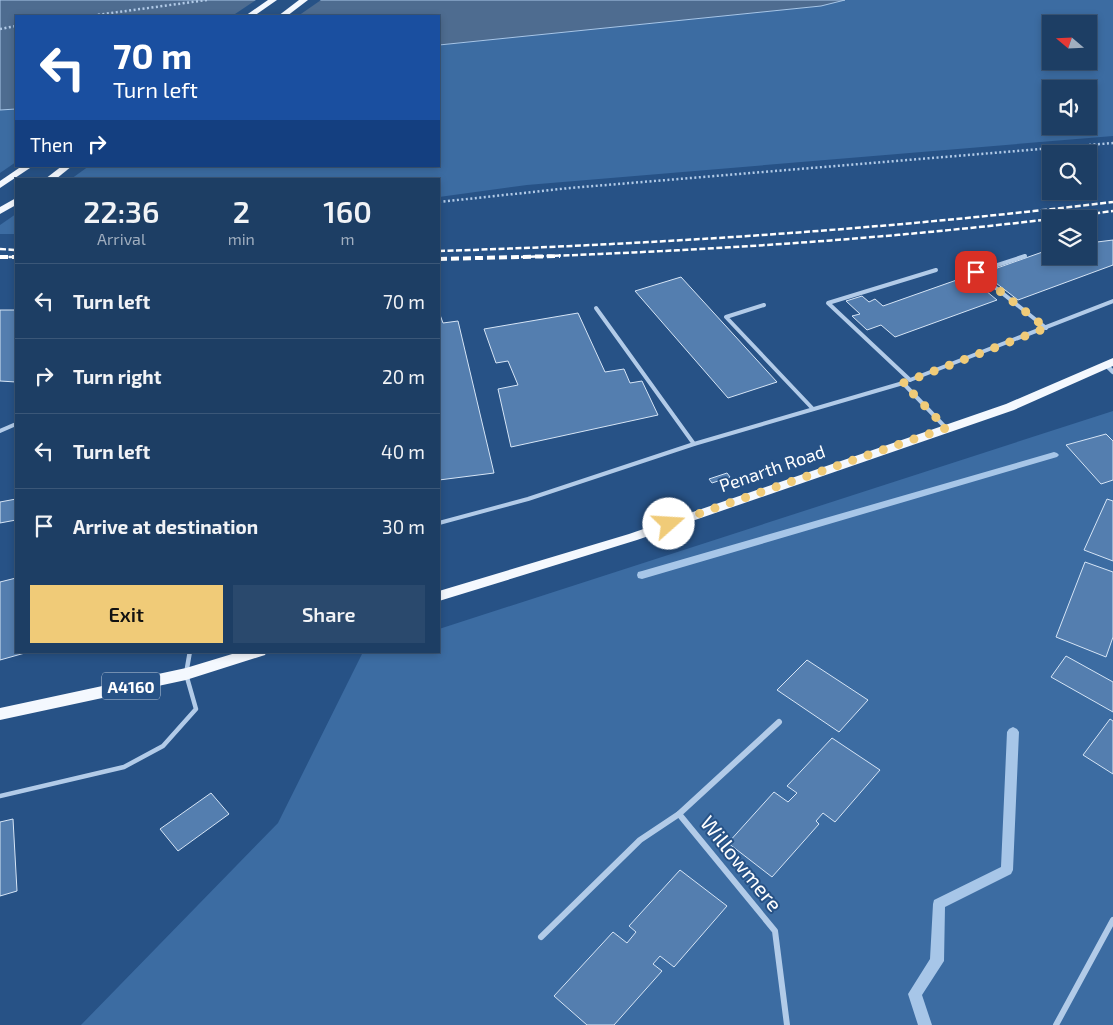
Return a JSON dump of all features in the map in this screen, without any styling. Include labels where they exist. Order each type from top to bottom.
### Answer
[{"type":"main road","points":[[250,15],[273,0]]},
{"type":"main road","points":[[283,15],[304,0]]},
{"type":"main road","points":[[0,185],[27,167]]},
{"type":"main road","points":[[51,178],[67,167]]},
{"type":"main road","points":[[0,211],[15,202]]},
{"type":"main road","name":"Penarth Road","points":[[440,596],[632,537],[1010,407],[1111,366]]},
{"type":"main road","name":"A4160","points":[[0,714],[186,674],[254,653]]},
{"type":"street","name":"Willowmere","points":[[542,937],[640,840],[679,814],[779,722]]},
{"type":"street","name":"Willowmere","points":[[679,814],[775,931],[787,1025]]},
{"type":"street","points":[[1056,1025],[1113,920]]},
{"type":"lane","points":[[1025,256],[976,272],[1046,328]]},
{"type":"lane","points":[[910,380],[828,303],[936,270]]},
{"type":"lane","points":[[440,523],[528,499],[694,444],[903,383],[1113,301]]},
{"type":"lane","points":[[764,305],[726,317],[813,409]]},
{"type":"lane","points":[[596,308],[694,444]]},
{"type":"lane","points":[[903,383],[946,428]]},
{"type":"lane","points":[[0,431],[15,424]]},
{"type":"lane","points":[[0,796],[124,766],[163,746],[196,709],[186,674],[190,653]]},
{"type":"path","points":[[96,15],[207,0]]},
{"type":"path","points":[[0,29],[15,26]]},
{"type":"path","points":[[440,202],[512,193],[1113,143]]},
{"type":"shaded area","points":[[0,0],[845,0],[821,6],[440,45],[440,15],[15,15],[15,109],[0,110]]},
{"type":"shaded area","points":[[845,0],[1113,0],[1113,136],[527,185],[440,197],[440,178],[72,178],[88,167],[440,167],[440,45],[821,6]]},
{"type":"shaded area","points":[[15,109],[15,163],[0,173],[0,110]]},
{"type":"shaded area","points":[[15,215],[15,234],[0,234],[0,225]]},
{"type":"shaded area","points":[[1113,411],[1113,1025],[81,1025],[278,823],[362,654],[440,653],[440,629]]},
{"type":"pier","points":[[256,0],[321,0],[299,15],[234,15]]},
{"type":"building","points":[[1113,240],[1113,265],[1018,300],[983,273],[1042,252],[1042,265],[1097,265],[1097,242]]},
{"type":"building","points":[[968,276],[997,300],[895,337],[881,325],[867,330],[852,316],[860,314],[846,301],[862,296],[869,302],[875,299],[883,306]]},
{"type":"building","points":[[681,277],[777,382],[728,398],[635,291]]},
{"type":"building","points":[[0,310],[15,310],[15,382],[0,381]]},
{"type":"building","points":[[578,313],[605,372],[624,369],[630,383],[642,381],[658,415],[511,447],[498,389],[518,385],[508,361],[496,363],[484,329]]},
{"type":"building","points":[[440,315],[443,323],[458,321],[494,473],[440,480]]},
{"type":"building","points":[[1106,434],[1113,441],[1113,480],[1101,484],[1066,445]]},
{"type":"building","points":[[727,473],[730,477],[712,483],[709,479]]},
{"type":"building","points":[[15,499],[15,520],[0,523],[0,502]]},
{"type":"building","points":[[1107,499],[1113,501],[1113,561],[1084,550]]},
{"type":"building","points":[[1085,562],[1113,572],[1113,637],[1106,657],[1056,637]]},
{"type":"building","points":[[15,578],[15,653],[25,653],[0,660],[0,582]]},
{"type":"building","points":[[1066,656],[1113,682],[1113,712],[1051,677]]},
{"type":"building","points":[[807,660],[868,700],[839,732],[777,690]]},
{"type":"building","points":[[1110,719],[1113,721],[1113,774],[1083,755]]},
{"type":"building","points":[[832,738],[880,770],[835,822],[823,813],[816,821],[819,824],[772,877],[728,843],[774,792],[788,802],[797,793],[787,786]]},
{"type":"building","points":[[211,793],[229,814],[178,851],[160,829]]},
{"type":"building","points":[[13,819],[17,891],[0,896],[0,822]]},
{"type":"building","points":[[680,870],[727,906],[674,967],[660,956],[653,964],[662,971],[614,1025],[587,1025],[554,996],[613,932],[627,943],[636,932],[629,926]]},
{"type":"waterway","points":[[642,575],[1054,455]]},
{"type":"waterway","points":[[925,1025],[915,994],[937,961],[939,904],[1007,870],[1013,732]]},
{"type":"railway","points":[[440,251],[693,240],[861,228],[1113,202]]},
{"type":"railway","points":[[1097,213],[1113,211]]},
{"type":"railway","points":[[523,257],[786,244],[1042,220]]},
{"type":"railway","points":[[0,249],[15,250]]},
{"type":"railway","points":[[523,257],[560,256]]},
{"type":"railway","points":[[0,257],[15,257]]},
{"type":"railway","points":[[440,259],[523,257]]},
{"type":"route","points":[[669,524],[946,428],[903,383],[1046,328],[976,272]]}]
